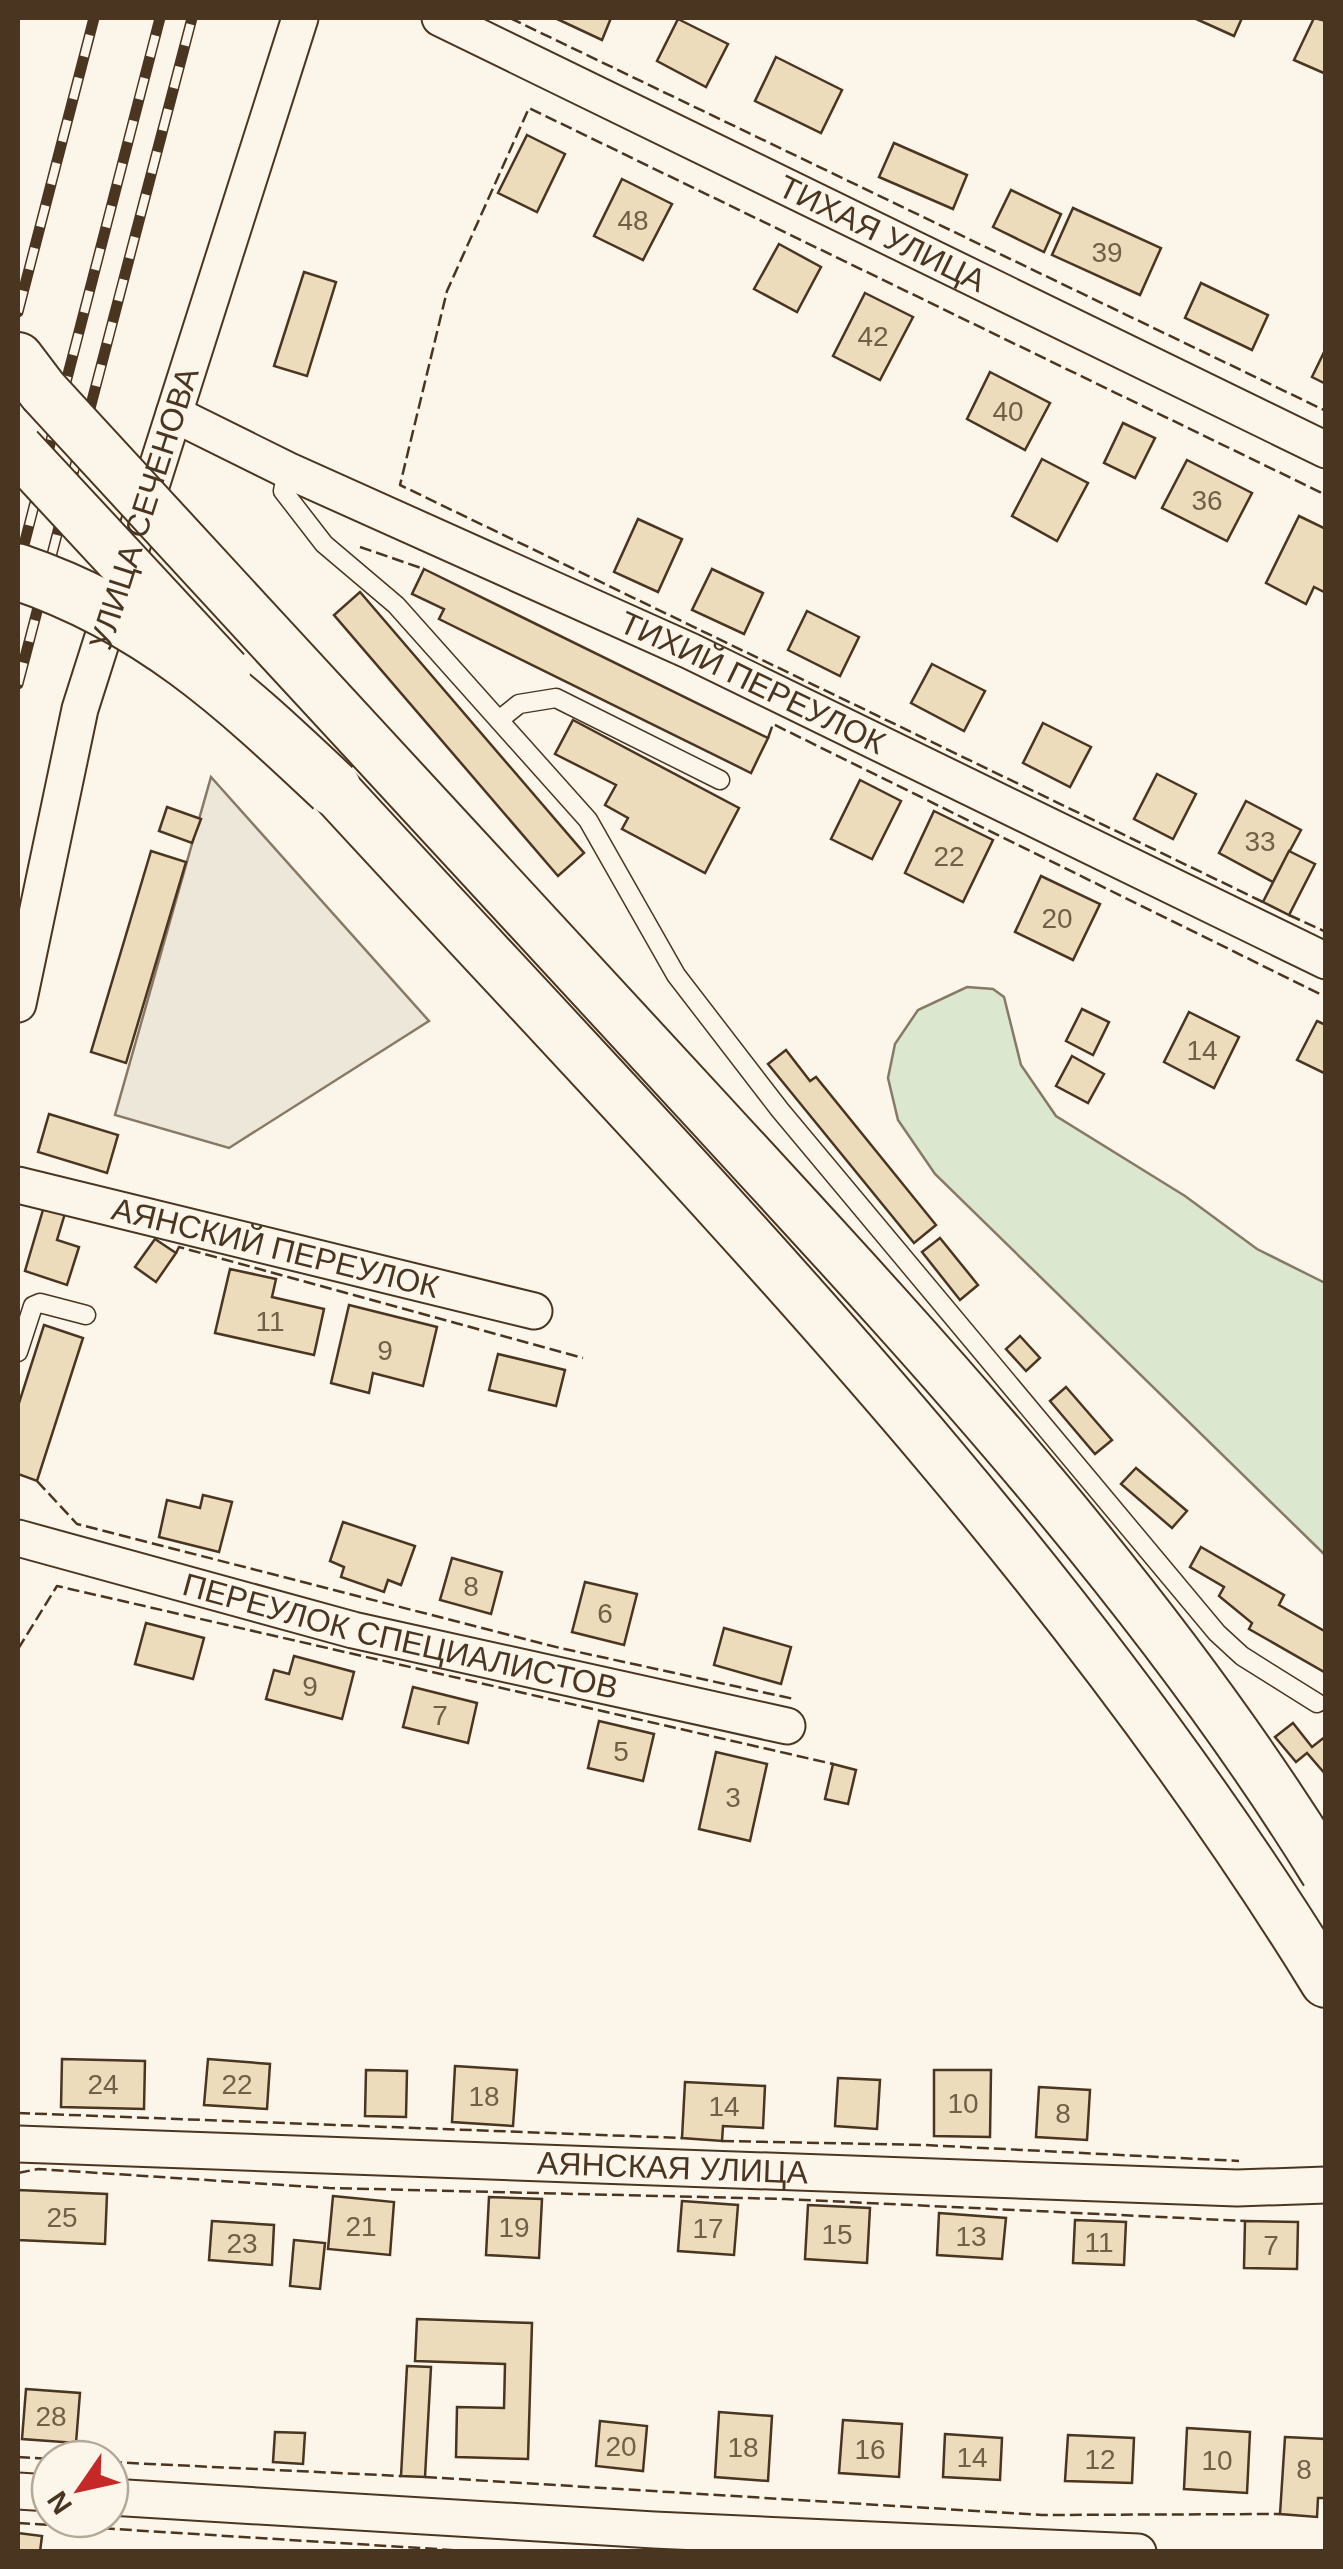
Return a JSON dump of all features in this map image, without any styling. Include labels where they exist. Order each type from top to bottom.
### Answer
[{"type":"highway","points":[[18,572],[136,624],[220,682],[334,788]]},
{"type":"main road","points":[[26,370],[870,1288],[1058,1506],[1190,1677],[1326,1872]]},
{"type":"main road","points":[[18,448],[828,1326],[1013,1542],[1154,1726],[1263,1880],[1326,1982]]},
{"type":"street","name":"УЛИЦА СЕЧЕНОВА","points":[[18,1004],[80,710],[300,18]]},
{"type":"street","name":"ТИХАЯ УЛИЦА","points":[[440,18],[1326,450]]},
{"type":"street","name":"ТИХИЙ ПЕРЕУЛОК","points":[[174,414],[287,470],[690,652],[1326,961]]},
{"type":"street","name":"АЯНСКИЙ ПЕРЕУЛОК","points":[[18,1185],[534,1311]]},
{"type":"street","name":"ПЕРЕУЛОК СПЕЦИАЛИСТОВ","points":[[18,1538],[353,1630],[787,1726]]},
{"type":"street","name":"АЯНСКАЯ УЛИЦА","points":[[18,2144],[1217,2187],[1326,2185]]},
{"type":"street","points":[[130,2498],[654,2530],[1138,2552]]},
{"type":"lane","points":[[287,470],[283,491],[296,513],[324,544],[396,606],[588,820],[676,975],[915,1274],[1218,1632],[1242,1656],[1317,1703]]},
{"type":"lane","points":[[499,720],[519,704],[556,698],[720,780]]},
{"type":"lane","points":[[18,1352],[33,1306],[40,1303],[86,1315]]},
{"type":"green space","points":[[967,987],[993,989],[1004,997],[1021,1065],[1056,1116],[1185,1196],[1257,1249],[1325,1283],[1325,1555],[935,1174],[898,1120],[888,1078],[895,1044],[918,1010]]},
{"type":"shaded area","points":[[211,777],[429,1021],[229,1148],[115,1115]]},
{"type":"building","points":[[555,18],[611,18],[602,40]]},
{"type":"building","points":[[1194,18],[1242,18],[1234,36]]},
{"type":"building","points":[[1314,18],[1326,21],[1326,74],[1294,60]]},
{"type":"building","points":[[678,19],[728,44],[706,87],[657,61]]},
{"type":"building","points":[[776,57],[842,90],[821,133],[755,101]]},
{"type":"building","points":[[527,135],[565,154],[537,212],[498,193]]},
{"type":"building","points":[[894,143],[967,175],[953,209],[879,177]]},
{"type":"building","points":[[622,179],[672,204],[643,260],[594,236]]},
{"type":"building","points":[[1011,190],[1061,214],[1044,252],[993,227]]},
{"type":"building","points":[[1073,208],[1161,248],[1140,295],[1052,255]]},
{"type":"building","points":[[779,244],[821,267],[797,312],[754,289]]},
{"type":"building","points":[[304,272],[336,282],[307,376],[274,366]]},
{"type":"building","points":[[1201,283],[1268,315],[1252,350],[1185,318]]},
{"type":"building","points":[[865,293],[913,317],[880,380],[833,356]]},
{"type":"building","points":[[1326,348],[1326,384],[1312,377]]},
{"type":"building","points":[[990,372],[1050,403],[1025,450],[967,419]]},
{"type":"building","points":[[1123,423],[1155,438],[1135,478],[1104,463]]},
{"type":"building","points":[[1042,459],[1088,483],[1057,541],[1012,516]]},
{"type":"building","points":[[1187,460],[1252,493],[1227,541],[1162,508]]},
{"type":"building","points":[[1299,516],[1326,529],[1326,593],[1314,587],[1306,604],[1266,583]]},
{"type":"building","points":[[638,519],[682,539],[658,592],[614,572]]},
{"type":"building","points":[[424,569],[768,738],[751,773],[439,619],[444,609],[412,594]]},
{"type":"building","points":[[712,569],[763,593],[744,634],[692,610]]},
{"type":"building","points":[[360,592],[584,853],[558,876],[334,615]]},
{"type":"building","points":[[807,611],[859,637],[840,676],[788,650]]},
{"type":"building","points":[[932,664],[985,691],[964,731],[911,703]]},
{"type":"building","points":[[573,720],[739,808],[705,873],[622,829],[628,818],[605,805],[616,785],[555,754]]},
{"type":"building","points":[[1043,723],[1091,747],[1070,787],[1023,763]]},
{"type":"building","points":[[1157,774],[1196,794],[1173,839],[1134,819]]},
{"type":"building","points":[[860,780],[901,801],[872,859],[831,839]]},
{"type":"building","points":[[1246,801],[1301,830],[1273,882],[1219,853]]},
{"type":"building","points":[[167,807],[201,819],[192,843],[159,831]]},
{"type":"building","points":[[934,811],[993,840],[963,902],[905,873]]},
{"type":"building","points":[[151,851],[186,862],[126,1063],[91,1052]]},
{"type":"building","points":[[1289,851],[1315,864],[1289,915],[1263,902]]},
{"type":"building","points":[[1041,876],[1100,904],[1073,960],[1015,932]]},
{"type":"building","points":[[1082,1009],[1109,1022],[1093,1055],[1066,1041]]},
{"type":"building","points":[[1189,1012],[1239,1037],[1214,1088],[1164,1062]]},
{"type":"building","points":[[1317,1021],[1326,1025],[1326,1074],[1297,1060]]},
{"type":"building","points":[[786,1050],[810,1081],[816,1077],[936,1225],[914,1243],[768,1064]]},
{"type":"building","points":[[1072,1056],[1104,1074],[1088,1103],[1056,1086]]},
{"type":"building","points":[[49,1114],[118,1135],[107,1173],[38,1152]]},
{"type":"building","points":[[45,1203],[66,1210],[57,1240],[79,1247],[67,1285],[25,1271]]},
{"type":"building","points":[[940,1238],[978,1285],[960,1300],[922,1252]]},
{"type":"building","points":[[155,1239],[176,1253],[156,1282],[135,1267]]},
{"type":"building","points":[[230,1269],[276,1279],[272,1297],[324,1309],[314,1355],[215,1333]]},
{"type":"building","points":[[349,1305],[437,1327],[423,1386],[373,1373],[369,1393],[331,1383]]},
{"type":"building","points":[[44,1325],[83,1338],[37,1481],[18,1474],[18,1406]]},
{"type":"building","points":[[1020,1336],[1040,1358],[1026,1371],[1006,1349]]},
{"type":"building","points":[[498,1354],[565,1370],[556,1406],[489,1390]]},
{"type":"building","points":[[1066,1387],[1112,1440],[1095,1454],[1050,1401]]},
{"type":"building","points":[[1136,1468],[1187,1511],[1172,1528],[1121,1484]]},
{"type":"building","points":[[203,1495],[232,1502],[219,1552],[159,1537],[167,1500],[200,1508]]},
{"type":"building","points":[[343,1522],[415,1546],[401,1585],[388,1580],[384,1592],[341,1577],[344,1567],[330,1561]]},
{"type":"building","points":[[1201,1547],[1284,1595],[1279,1605],[1326,1632],[1326,1673],[1249,1629],[1252,1623],[1219,1596],[1224,1587],[1190,1567]]},
{"type":"building","points":[[452,1558],[502,1572],[491,1614],[440,1600]]},
{"type":"building","points":[[585,1582],[637,1594],[624,1645],[572,1632]]},
{"type":"building","points":[[146,1623],[204,1638],[193,1679],[135,1664]]},
{"type":"building","points":[[724,1628],[791,1647],[781,1684],[714,1665]]},
{"type":"building","points":[[294,1656],[354,1672],[342,1719],[266,1699],[274,1670],[289,1674]]},
{"type":"building","points":[[413,1687],[477,1703],[468,1743],[403,1727]]},
{"type":"building","points":[[599,1721],[654,1734],[643,1781],[588,1768]]},
{"type":"building","points":[[1293,1723],[1312,1747],[1326,1736],[1326,1775],[1307,1753],[1296,1762],[1275,1737]]},
{"type":"building","points":[[716,1752],[767,1764],[750,1841],[699,1829]]},
{"type":"building","points":[[833,1764],[856,1770],[848,1804],[825,1799]]},
{"type":"building","points":[[62,2059],[145,2061],[144,2109],[61,2107]]},
{"type":"building","points":[[208,2059],[270,2064],[267,2109],[204,2105]]},
{"type":"building","points":[[455,2066],[517,2070],[513,2126],[452,2122]]},
{"type":"building","points":[[366,2070],[407,2071],[406,2117],[365,2116]]},
{"type":"building","points":[[934,2070],[991,2070],[990,2137],[934,2136]]},
{"type":"building","points":[[838,2078],[880,2080],[877,2129],[835,2126]]},
{"type":"building","points":[[685,2082],[765,2086],[763,2128],[723,2126],[722,2141],[682,2138]]},
{"type":"building","points":[[1039,2087],[1090,2090],[1087,2140],[1036,2137]]},
{"type":"building","points":[[18,2190],[107,2194],[105,2244],[18,2240]]},
{"type":"building","points":[[333,2196],[394,2202],[390,2255],[328,2249]]},
{"type":"building","points":[[489,2197],[542,2199],[539,2258],[486,2255]]},
{"type":"building","points":[[682,2201],[738,2205],[734,2255],[678,2251]]},
{"type":"building","points":[[808,2205],[870,2208],[867,2263],[805,2259]]},
{"type":"building","points":[[939,2213],[1006,2218],[1002,2259],[937,2255]]},
{"type":"building","points":[[1075,2220],[1126,2222],[1124,2265],[1073,2263]]},
{"type":"building","points":[[212,2221],[274,2225],[272,2265],[209,2260]]},
{"type":"building","points":[[1245,2221],[1298,2222],[1297,2269],[1244,2268]]},
{"type":"building","points":[[294,2240],[325,2243],[320,2289],[290,2286]]},
{"type":"building","points":[[417,2319],[532,2323],[528,2459],[456,2457],[457,2407],[504,2408],[505,2364],[415,2361]]},
{"type":"building","points":[[407,2366],[431,2367],[425,2477],[401,2476]]},
{"type":"building","points":[[26,2389],[80,2393],[76,2439],[22,2439]]},
{"type":"building","points":[[719,2412],[772,2416],[768,2481],[715,2477]]},
{"type":"building","points":[[843,2420],[902,2424],[899,2477],[839,2473]]},
{"type":"building","points":[[600,2421],[647,2426],[643,2471],[596,2466]]},
{"type":"building","points":[[1187,2428],[1250,2432],[1247,2493],[1184,2489]]},
{"type":"building","points":[[275,2432],[305,2433],[303,2464],[273,2462]]},
{"type":"building","points":[[945,2434],[1002,2438],[1000,2480],[943,2477]]},
{"type":"building","points":[[1068,2435],[1134,2438],[1132,2483],[1065,2481]]},
{"type":"building","points":[[1285,2437],[1326,2439],[1326,2498],[1318,2498],[1317,2517],[1280,2514]]},
{"type":"building","points":[[18,2533],[42,2539],[40,2552],[18,2552]]},
{"type":"railway","points":[[18,312],[94,18]]},
{"type":"railway","points":[[18,568],[160,18]]},
{"type":"railway","points":[[18,684],[192,18]]},
{"type":"fence","points":[[510,18],[1326,411]]},
{"type":"fence","points":[[1263,902],[400,485],[447,291],[529,108],[1326,495]]},
{"type":"fence","points":[[360,547],[424,569]]},
{"type":"fence","points":[[768,738],[773,724],[1326,997]]},
{"type":"fence","points":[[1289,915],[1326,932]]},
{"type":"fence","points":[[176,1253],[179,1247],[583,1358]]},
{"type":"fence","points":[[37,1481],[77,1524],[560,1648],[794,1699]]},
{"type":"fence","points":[[18,1649],[57,1586],[833,1764]]},
{"type":"fence","points":[[18,2113],[682,2138]]},
{"type":"fence","points":[[722,2141],[925,2145],[1239,2161]]},
{"type":"fence","points":[[18,2173],[38,2169],[329,2188],[785,2199],[1245,2221]]},
{"type":"fence","points":[[18,2457],[30,2458]]},
{"type":"fence","points":[[130,2463],[401,2476]]},
{"type":"fence","points":[[425,2477],[1042,2515],[1280,2514]]},
{"type":"fence","points":[[18,2523],[484,2552]]}]
